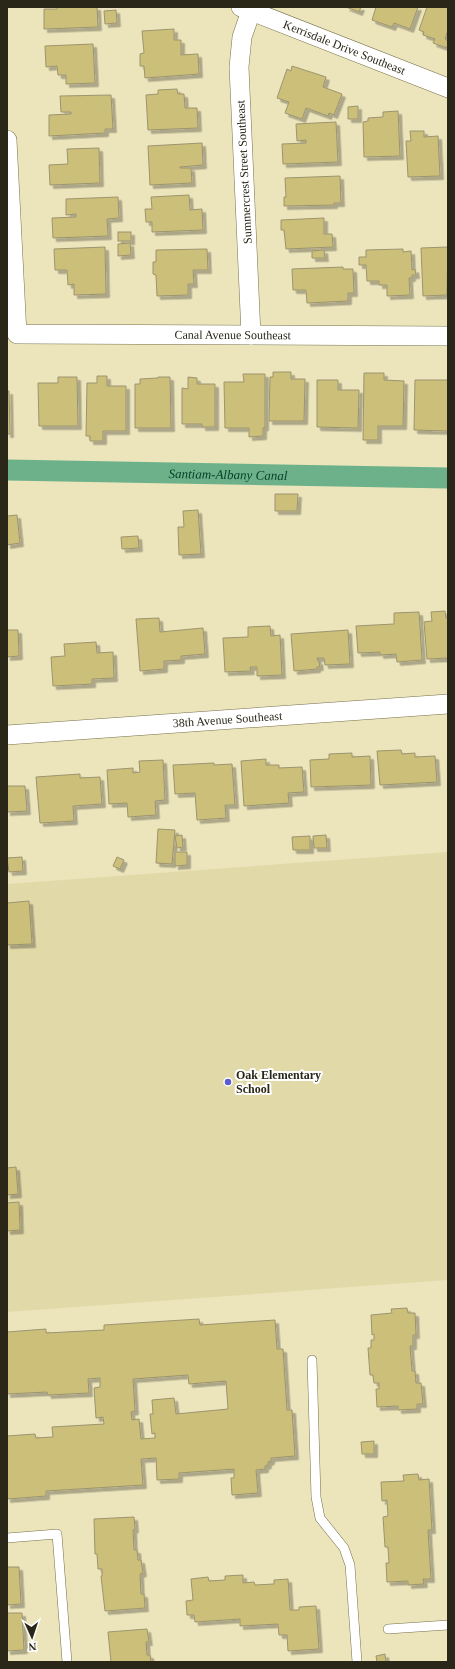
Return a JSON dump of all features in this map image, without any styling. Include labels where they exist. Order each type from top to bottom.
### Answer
[{"type":"street","name":"Kerrisdale Drive Southeast","points":[[246,9],[448,88]]},
{"type":"street","name":"Summercrest Street Southeast","points":[[246,9],[239,67],[251,335]]},
{"type":"street","name":"Canal Avenue Southeast","points":[[7,151],[17,334],[448,336]]},
{"type":"street","name":"38th Avenue Southeast","points":[[7,735],[448,704]]},
{"type":"lane","points":[[312,1360],[316,1497],[320,1518],[344,1548],[350,1565],[357,1662]]},
{"type":"lane","points":[[7,1538],[57,1534],[67,1662]]},
{"type":"lane","points":[[388,1629],[448,1625]]},
{"type":"shaded area","name":"Oak Elementary School","points":[[448,852],[448,1280],[7,1312],[7,884]]},
{"type":"building","points":[[57,7],[97,7],[98,27],[44,29],[44,9],[57,9]]},
{"type":"building","points":[[346,7],[361,7],[359,12]]},
{"type":"building","points":[[376,7],[418,7],[410,29],[394,23],[392,27],[372,20]]},
{"type":"building","points":[[427,7],[448,7],[448,30],[445,39],[448,41],[447,48],[433,43],[435,39],[423,35],[424,32],[419,30]]},
{"type":"building","points":[[116,10],[117,23],[105,24],[104,11]]},
{"type":"building","points":[[174,29],[174,40],[181,40],[181,55],[198,54],[199,74],[145,78],[144,66],[140,66],[140,54],[144,53],[142,31]]},
{"type":"building","points":[[93,44],[95,83],[66,84],[66,75],[58,75],[57,66],[46,67],[45,46]]},
{"type":"building","points":[[292,66],[326,77],[323,87],[342,94],[334,115],[329,113],[328,116],[306,108],[302,119],[285,113],[289,102],[277,98],[287,69],[291,71]]},
{"type":"building","points":[[177,89],[178,94],[184,94],[185,108],[197,108],[198,128],[148,130],[146,95],[158,94],[158,90]]},
{"type":"building","points":[[111,95],[113,129],[105,129],[105,133],[49,136],[49,115],[71,114],[71,112],[61,112],[60,96]]},
{"type":"building","points":[[358,106],[358,119],[348,119],[348,107]]},
{"type":"building","points":[[398,111],[400,156],[364,157],[363,122],[368,121],[368,118],[383,117],[383,112]]},
{"type":"building","points":[[336,122],[338,162],[283,164],[282,144],[306,143],[306,140],[297,141],[296,124]]},
{"type":"building","points":[[410,131],[424,131],[424,137],[438,136],[440,176],[408,177],[406,141],[411,141]]},
{"type":"building","points":[[202,143],[203,165],[180,167],[191,168],[192,183],[150,185],[148,146]]},
{"type":"building","points":[[99,148],[100,183],[50,185],[49,165],[68,164],[67,149]]},
{"type":"building","points":[[340,176],[341,203],[334,203],[334,205],[284,206],[284,197],[286,197],[285,178]]},
{"type":"building","points":[[189,195],[190,210],[202,209],[203,230],[152,232],[152,222],[146,222],[145,209],[152,209],[151,197]]},
{"type":"building","points":[[118,197],[119,218],[107,219],[108,236],[53,238],[52,218],[76,217],[76,214],[66,215],[66,199]]},
{"type":"building","points":[[324,218],[324,234],[332,234],[333,247],[286,249],[284,230],[281,230],[281,220]]},
{"type":"building","points":[[118,232],[131,232],[131,241],[118,241]]},
{"type":"building","points":[[130,243],[131,255],[118,256],[118,244]]},
{"type":"building","points":[[105,247],[106,294],[74,295],[74,284],[68,285],[67,270],[55,270],[54,249]]},
{"type":"building","points":[[448,247],[447,295],[423,296],[421,248]]},
{"type":"building","points":[[207,249],[208,270],[193,270],[194,284],[188,284],[188,295],[157,296],[156,275],[153,274],[153,262],[156,262],[156,250]]},
{"type":"building","points":[[403,249],[403,252],[411,251],[412,270],[415,269],[416,275],[412,275],[412,278],[409,278],[410,295],[387,296],[387,285],[379,285],[379,281],[367,281],[366,265],[359,265],[359,257],[366,257],[366,250]]},
{"type":"building","points":[[324,250],[325,258],[312,258],[312,251]]},
{"type":"building","points":[[343,267],[343,269],[353,269],[354,293],[348,293],[348,301],[307,303],[306,290],[293,290],[292,269]]},
{"type":"building","points":[[273,372],[291,372],[291,379],[305,379],[304,421],[269,421],[270,377],[273,377]]},
{"type":"building","points":[[364,373],[384,373],[384,380],[404,381],[403,426],[378,426],[378,440],[363,440]]},
{"type":"building","points":[[243,374],[265,374],[265,427],[263,428],[263,436],[249,437],[249,428],[225,428],[224,382],[244,382]]},
{"type":"building","points":[[97,376],[107,376],[107,386],[126,386],[126,431],[103,431],[103,441],[90,441],[90,436],[86,436],[87,383],[97,383]]},
{"type":"building","points":[[58,377],[77,377],[78,426],[39,426],[38,383],[58,383]]},
{"type":"building","points":[[170,377],[171,428],[135,428],[135,384],[140,384],[140,379]]},
{"type":"building","points":[[188,377],[197,378],[197,384],[215,384],[215,427],[202,427],[202,424],[182,424],[182,388],[188,389]]},
{"type":"building","points":[[317,380],[338,380],[338,390],[359,390],[358,428],[317,427]]},
{"type":"building","points":[[415,380],[448,380],[448,431],[414,430]]},
{"type":"building","points":[[7,391],[9,391],[10,434],[7,434]]},
{"type":"building","points":[[275,494],[298,494],[297,511],[275,511]]},
{"type":"building","points":[[198,510],[201,554],[179,555],[178,527],[184,527],[183,511]]},
{"type":"building","points":[[17,515],[20,543],[7,545],[7,516]]},
{"type":"building","points":[[138,536],[139,548],[122,549],[121,537]]},
{"type":"building","points":[[445,611],[446,618],[448,618],[448,658],[427,659],[424,622],[432,621],[431,612]]},
{"type":"building","points":[[419,612],[422,660],[397,662],[396,654],[380,655],[380,652],[358,653],[356,626],[394,624],[394,613]]},
{"type":"building","points":[[159,618],[160,632],[203,628],[205,654],[181,656],[181,660],[164,661],[164,669],[140,671],[136,619]]},
{"type":"building","points":[[270,626],[271,636],[280,635],[282,675],[257,676],[257,667],[250,667],[251,671],[225,672],[223,638],[248,637],[248,627]]},
{"type":"building","points":[[7,630],[18,630],[19,656],[7,657]]},
{"type":"building","points":[[348,630],[350,664],[325,665],[324,658],[317,658],[320,667],[317,667],[317,669],[294,671],[291,634]]},
{"type":"building","points":[[96,642],[97,653],[113,652],[114,678],[92,679],[92,684],[53,686],[51,657],[65,656],[64,644]]},
{"type":"building","points":[[401,750],[402,754],[415,753],[415,757],[435,756],[437,782],[380,785],[377,751]]},
{"type":"building","points":[[352,753],[352,757],[370,756],[371,785],[311,787],[310,760],[329,759],[329,754]]},
{"type":"building","points":[[266,759],[266,765],[279,765],[279,768],[302,767],[304,792],[288,793],[289,803],[244,806],[241,761]]},
{"type":"building","points":[[163,760],[165,800],[155,801],[156,815],[128,817],[127,803],[109,804],[107,770],[133,768],[133,773],[140,772],[139,761]]},
{"type":"building","points":[[214,763],[214,765],[232,764],[235,805],[225,805],[226,818],[197,820],[195,793],[175,794],[173,765]]},
{"type":"building","points":[[80,774],[80,778],[100,777],[102,804],[73,806],[74,821],[40,823],[36,777]]},
{"type":"building","points":[[7,786],[25,786],[27,811],[7,812]]},
{"type":"building","points":[[158,829],[175,830],[172,864],[156,863]]},
{"type":"building","points":[[182,835],[183,847],[177,848],[175,836]]},
{"type":"building","points":[[326,835],[327,848],[314,848],[313,836]]},
{"type":"building","points":[[310,836],[310,850],[293,850],[292,837]]},
{"type":"building","points":[[175,852],[187,852],[187,865],[175,866]]},
{"type":"building","points":[[22,857],[23,871],[9,872],[7,858]]},
{"type":"building","points":[[117,857],[124,860],[120,869],[113,866]]},
{"type":"building","points":[[29,901],[32,944],[7,945],[7,903]]},
{"type":"building","points":[[16,1167],[18,1194],[7,1195],[7,1168]]},
{"type":"building","points":[[19,1202],[20,1230],[7,1231],[7,1203]]},
{"type":"building","points":[[407,1308],[408,1313],[415,1313],[416,1335],[413,1335],[413,1346],[410,1346],[412,1371],[415,1371],[416,1383],[421,1383],[423,1404],[417,1404],[417,1409],[398,1410],[398,1406],[377,1407],[376,1389],[379,1389],[379,1383],[374,1383],[373,1375],[370,1375],[368,1348],[371,1348],[371,1340],[374,1340],[374,1334],[372,1335],[371,1315],[392,1313],[391,1309]]},
{"type":"building","points":[[199,1319],[200,1325],[275,1320],[277,1349],[283,1349],[287,1410],[292,1410],[295,1456],[271,1458],[268,1465],[265,1466],[265,1469],[256,1470],[258,1493],[232,1495],[231,1478],[234,1478],[234,1469],[179,1473],[179,1479],[157,1480],[156,1458],[141,1459],[143,1485],[46,1491],[46,1496],[7,1499],[7,1436],[35,1434],[36,1438],[53,1437],[52,1427],[104,1424],[103,1417],[96,1418],[94,1388],[100,1387],[100,1378],[88,1379],[89,1393],[48,1395],[47,1392],[7,1394],[7,1332],[46,1329],[46,1333],[104,1330],[104,1325]],"holes":[[[188,1375],[189,1384],[226,1381],[228,1409],[176,1414],[174,1398],[152,1400],[153,1414],[150,1414],[152,1434],[155,1433],[155,1438],[141,1439],[139,1419],[132,1420],[131,1412],[135,1411],[133,1379]]]},
{"type":"building","points":[[374,1441],[374,1454],[362,1454],[361,1442]]},
{"type":"building","points":[[418,1474],[419,1480],[429,1479],[432,1530],[428,1530],[431,1579],[423,1579],[424,1584],[408,1585],[408,1581],[387,1582],[386,1563],[389,1563],[388,1547],[385,1547],[383,1517],[388,1516],[387,1500],[382,1501],[381,1482],[404,1481],[403,1475]]},
{"type":"building","points":[[134,1517],[134,1550],[137,1550],[138,1560],[141,1560],[143,1573],[140,1574],[141,1594],[144,1594],[145,1608],[105,1611],[101,1576],[102,1569],[98,1569],[97,1554],[95,1554],[94,1519]]},
{"type":"building","points":[[7,1567],[19,1567],[21,1604],[7,1605]]},
{"type":"building","points":[[243,1575],[243,1583],[254,1582],[255,1585],[274,1584],[274,1580],[288,1579],[290,1610],[299,1610],[299,1607],[316,1606],[319,1649],[288,1651],[287,1635],[279,1635],[278,1624],[240,1626],[240,1619],[195,1622],[194,1615],[187,1615],[186,1601],[193,1600],[191,1579],[208,1577],[209,1581],[225,1580],[225,1576]]},
{"type":"building","points":[[7,1613],[22,1613],[24,1650],[7,1651]]},
{"type":"building","points":[[147,1629],[149,1642],[146,1642],[147,1655],[150,1655],[151,1662],[111,1662],[108,1632]]},
{"type":"building","points":[[385,1654],[386,1662],[377,1662],[376,1656]]},
{"type":"waterway","name":"Santiam-Albany Canal","points":[[7,470],[448,478]]},
{"type":"place","name":"Oak Elementary School","points":[[228,1082]]}]
